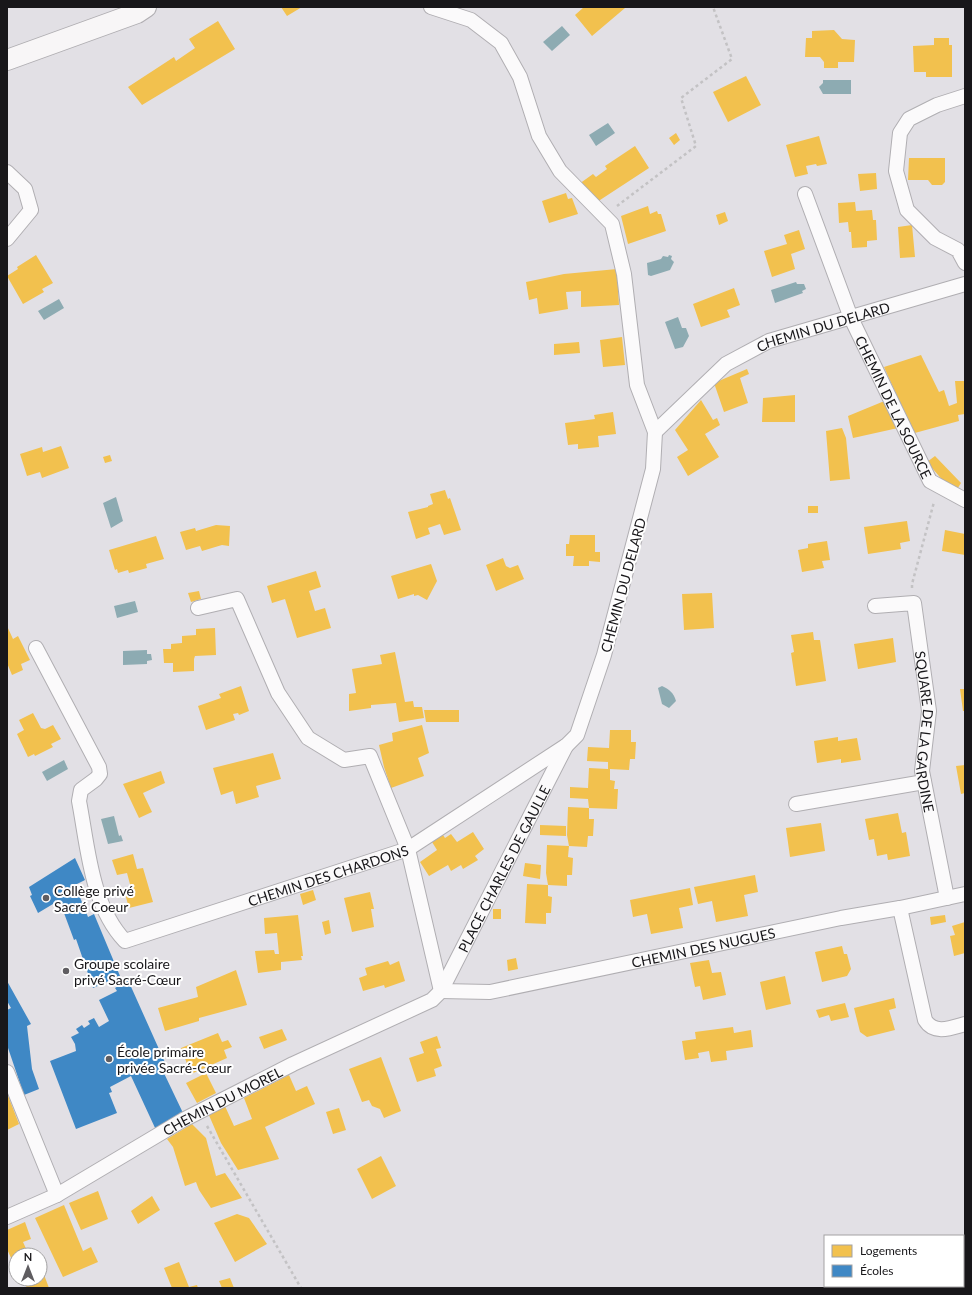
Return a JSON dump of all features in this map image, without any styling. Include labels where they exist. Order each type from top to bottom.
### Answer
[{"type":"street","points":[[7,60],[137,13],[146,7]]},
{"type":"street","points":[[431,7],[471,20],[501,43],[520,77],[539,136],[560,171],[612,224],[624,274],[637,385],[655,432]]},
{"type":"street","points":[[965,96],[938,105],[909,119],[900,133],[896,171],[907,210],[935,238],[958,250],[965,263]]},
{"type":"street","points":[[7,172],[25,189],[31,210],[7,239]]},
{"type":"street","name":"CHEMIN DE LA SOURCE","points":[[804,194],[851,318],[930,481],[965,500]]},
{"type":"street","name":"CHEMIN DU DELARD","points":[[408,849],[567,745],[577,735],[604,655],[653,469],[655,432],[726,364],[769,341],[965,284]]},
{"type":"street","name":"CHEMIN DES CHARDONS","points":[[36,648],[99,767],[100,774],[96,779],[81,790],[79,801],[96,889],[114,930],[125,941],[408,849],[370,756],[344,760],[308,738],[278,693],[237,599],[198,608]]},
{"type":"street","points":[[875,606],[914,602]]},
{"type":"street","name":"SQUARE DE LA GARDINE","points":[[914,602],[929,710],[922,770],[947,898]]},
{"type":"street","name":"PLACE CHARLES DE GAULLE","points":[[441,992],[567,745]]},
{"type":"street","points":[[796,804],[924,782]]},
{"type":"street","points":[[408,849],[441,992]]},
{"type":"street","name":"CHEMIN DES NUGUES","points":[[441,992],[490,992],[841,918],[900,908],[965,894]]},
{"type":"street","points":[[900,908],[925,1020],[928,1025],[941,1030],[965,1024]]},
{"type":"street","name":"CHEMIN DU MOREL","points":[[7,1217],[56,1195],[199,1112],[293,1064],[432,1000],[441,992]]},
{"type":"street","points":[[7,1072],[56,1195]]},
{"type":"path","points":[[604,216],[696,146],[681,98],[732,59],[713,7]]},
{"type":"path","points":[[914,602],[912,584],[939,486]]},
{"type":"path","points":[[199,1112],[301,1288]]},
{"type":"water","points":[[562,26],[570,35],[552,51],[543,42]]},
{"type":"water","points":[[823,80],[851,80],[851,94],[823,94],[819,87],[823,83]]},
{"type":"water","points":[[608,123],[615,133],[596,146],[589,135]]},
{"type":"water","points":[[669,255],[672,256],[671,259],[674,262],[670,270],[651,276],[648,275],[647,263],[661,259],[663,256],[668,257]]},
{"type":"water","points":[[796,282],[797,284],[804,284],[806,289],[802,291],[803,293],[775,303],[771,290]]},
{"type":"water","points":[[59,299],[64,308],[44,320],[38,311]]},
{"type":"water","points":[[678,317],[682,328],[686,328],[689,336],[683,347],[675,349],[665,322]]},
{"type":"water","points":[[116,497],[123,521],[111,528],[103,503]]},
{"type":"water","points":[[135,601],[138,612],[117,618],[114,606]]},
{"type":"water","points":[[147,650],[147,654],[151,654],[152,660],[147,661],[147,664],[123,665],[123,651]]},
{"type":"water","points":[[662,686],[671,692],[676,701],[669,708],[662,704],[658,688]]},
{"type":"water","points":[[64,760],[68,769],[47,781],[42,772]]},
{"type":"water","points":[[114,816],[119,836],[121,835],[123,841],[108,844],[101,819]]},
{"type":"building: Logements","points":[[281,7],[302,7],[287,16]]},
{"type":"building: Logements","points":[[584,7],[625,8],[592,36],[575,15]]},
{"type":"building: Logements","points":[[218,21],[235,49],[142,105],[128,87],[174,57],[176,61],[195,48],[189,39]]},
{"type":"building: Logements","points":[[834,30],[842,39],[855,40],[854,62],[838,62],[838,68],[824,68],[824,62],[820,57],[805,57],[806,38],[812,38],[812,31]]},
{"type":"building: Logements","points":[[934,38],[949,38],[949,45],[952,45],[952,77],[926,77],[926,72],[914,72],[913,46],[934,45]]},
{"type":"building: Logements","points":[[746,76],[761,105],[728,122],[713,92]]},
{"type":"building: Logements","points":[[676,133],[680,140],[674,145],[669,138]]},
{"type":"building: Logements","points":[[819,136],[827,164],[806,166],[808,174],[795,177],[786,145]]},
{"type":"building: Logements","points":[[635,146],[649,168],[597,202],[579,184],[593,174],[596,177],[607,169],[605,166]]},
{"type":"building: Logements","points":[[909,158],[945,158],[945,182],[942,185],[932,185],[928,180],[908,180]]},
{"type":"building: Logements","points":[[876,173],[877,189],[860,191],[858,174]]},
{"type":"building: Logements","points":[[566,193],[568,199],[572,198],[578,214],[549,223],[542,201]]},
{"type":"building: Logements","points":[[855,202],[856,211],[872,210],[873,220],[876,220],[877,240],[867,241],[867,247],[852,248],[851,232],[849,232],[848,222],[839,223],[838,203]]},
{"type":"building: Logements","points":[[648,206],[650,214],[657,211],[658,214],[661,214],[666,231],[628,244],[621,216]]},
{"type":"building: Logements","points":[[725,212],[728,221],[719,225],[716,215]]},
{"type":"building: Logements","points":[[912,225],[915,257],[900,258],[898,227]]},
{"type":"building: Logements","points":[[799,230],[805,249],[791,254],[795,269],[772,277],[764,251],[787,244],[784,235]]},
{"type":"building: Logements","points":[[36,255],[53,283],[42,289],[44,292],[23,304],[7,276],[18,269],[17,267]]},
{"type":"building: Logements","points":[[617,269],[619,305],[581,307],[581,291],[566,292],[568,309],[539,314],[537,298],[529,300],[526,282],[564,274]]},
{"type":"building: Logements","points":[[734,288],[740,305],[727,310],[730,317],[701,327],[693,304]]},
{"type":"building: Logements","points":[[622,337],[625,365],[603,367],[600,340]]},
{"type":"building: Logements","points":[[579,342],[580,353],[554,355],[554,344]]},
{"type":"building: Logements","points":[[921,355],[939,392],[944,390],[949,406],[957,403],[955,381],[965,381],[965,414],[958,415],[959,421],[911,434],[904,412],[884,367]]},
{"type":"building: Logements","points":[[747,369],[749,374],[740,378],[748,403],[724,412],[714,383]]},
{"type":"building: Logements","points":[[795,395],[795,422],[762,422],[763,398]]},
{"type":"building: Logements","points":[[701,400],[713,420],[717,418],[720,425],[705,434],[719,457],[688,476],[677,457],[688,450],[675,430]]},
{"type":"building: Logements","points":[[884,402],[898,428],[853,438],[848,416]]},
{"type":"building: Logements","points":[[613,412],[616,434],[598,436],[599,447],[578,449],[578,444],[568,445],[565,423],[595,419],[594,415]]},
{"type":"building: Logements","points":[[842,428],[846,438],[850,479],[830,481],[826,431]]},
{"type":"building: Logements","points":[[61,446],[69,468],[42,478],[40,472],[27,476],[20,454],[42,447],[43,452]]},
{"type":"building: Logements","points":[[110,455],[112,461],[105,463],[103,457]]},
{"type":"building: Logements","points":[[935,456],[961,483],[956,491],[944,482],[927,462]]},
{"type":"building: Logements","points":[[445,490],[448,499],[450,498],[461,530],[444,535],[440,524],[428,528],[430,534],[416,539],[408,512],[428,507],[433,504],[430,494]]},
{"type":"building: Logements","points":[[808,506],[818,506],[818,513],[808,513]]},
{"type":"building: Logements","points":[[907,521],[910,541],[900,543],[901,549],[868,554],[864,527]]},
{"type":"building: Logements","points":[[216,525],[230,526],[229,546],[222,545],[202,551],[200,546],[186,550],[180,532],[195,528],[196,531]]},
{"type":"building: Logements","points":[[945,530],[965,534],[965,555],[942,551]]},
{"type":"building: Logements","points":[[570,535],[595,535],[595,552],[600,552],[600,562],[589,561],[589,566],[573,566],[574,556],[566,556],[566,544],[569,544]]},
{"type":"building: Logements","points":[[156,536],[164,559],[146,564],[147,568],[129,573],[128,570],[118,573],[117,569],[115,570],[109,550]]},
{"type":"building: Logements","points":[[827,541],[830,560],[822,561],[824,568],[802,572],[798,550],[808,548],[808,544]]},
{"type":"building: Logements","points":[[503,558],[506,566],[510,568],[518,565],[524,579],[496,591],[486,565]]},
{"type":"building: Logements","points":[[431,564],[437,581],[427,600],[418,595],[414,596],[414,594],[398,599],[391,576]]},
{"type":"building: Logements","points":[[316,571],[321,587],[309,591],[315,611],[325,608],[331,628],[297,638],[285,599],[272,603],[267,586]]},
{"type":"building: Logements","points":[[199,591],[201,599],[191,602],[188,593]]},
{"type":"building: Logements","points":[[712,593],[714,628],[684,630],[682,594]]},
{"type":"building: Logements","points":[[7,626],[13,639],[18,636],[30,660],[21,664],[23,670],[12,675],[7,663]]},
{"type":"building: Logements","points":[[215,628],[216,655],[195,656],[194,671],[173,672],[173,663],[164,663],[163,649],[171,649],[171,644],[182,643],[182,636],[196,635],[196,629]]},
{"type":"building: Logements","points":[[813,632],[814,640],[820,640],[826,681],[796,686],[791,653],[794,652],[791,635]]},
{"type":"building: Logements","points":[[893,638],[896,662],[858,669],[854,644]]},
{"type":"building: Logements","points":[[395,652],[405,702],[413,701],[414,707],[422,707],[424,718],[399,722],[396,703],[371,705],[371,708],[349,711],[349,694],[356,693],[352,669],[382,664],[380,655]]},
{"type":"building: Logements","points":[[241,686],[249,711],[239,715],[238,713],[233,714],[235,720],[206,730],[198,706],[221,698],[219,694]]},
{"type":"building: Logements","points":[[960,689],[965,689],[965,711],[963,711]]},
{"type":"building: Logements","points":[[424,710],[459,710],[459,722],[426,722]]},
{"type":"building: Logements","points":[[33,713],[41,728],[45,729],[53,725],[61,739],[51,744],[53,747],[35,756],[34,754],[28,757],[17,734],[24,730],[19,720]]},
{"type":"building: Logements","points":[[422,725],[429,753],[418,758],[424,776],[391,788],[379,745],[393,741],[392,733]]},
{"type":"building: Logements","points":[[610,730],[631,730],[631,742],[636,742],[635,759],[630,759],[629,770],[610,769],[610,780],[615,781],[614,789],[618,789],[617,809],[589,808],[588,799],[570,798],[570,787],[588,788],[589,768],[608,769],[608,762],[587,761],[588,747],[609,748]]},
{"type":"building: Logements","points":[[838,737],[838,741],[857,738],[861,760],[841,763],[841,759],[817,763],[814,741]]},
{"type":"building: Logements","points":[[273,753],[281,779],[256,786],[259,797],[236,804],[233,791],[221,795],[213,768]]},
{"type":"building: Logements","points":[[965,765],[965,793],[961,794],[956,766]]},
{"type":"building: Logements","points":[[161,771],[165,783],[143,793],[152,812],[139,818],[123,784]]},
{"type":"building: Logements","points":[[568,807],[589,808],[589,819],[594,819],[593,836],[588,836],[587,847],[569,846],[567,835]]},
{"type":"building: Logements","points":[[898,813],[902,833],[906,832],[910,856],[888,860],[887,854],[877,856],[874,839],[869,840],[865,819]]},
{"type":"building: Logements","points":[[821,823],[825,851],[790,857],[786,828]]},
{"type":"building: Logements","points":[[540,825],[566,826],[566,836],[540,835]]},
{"type":"building: Logements","points":[[473,832],[484,849],[475,856],[478,860],[463,869],[461,865],[451,871],[448,865],[429,876],[420,862],[437,850],[432,842],[443,835],[445,838],[451,834],[457,842]]},
{"type":"building: Logements","points":[[547,845],[569,846],[568,857],[573,858],[572,875],[567,875],[567,886],[548,885],[546,873]]},
{"type":"building: Logements","points":[[133,854],[137,869],[143,868],[153,902],[129,908],[124,890],[131,888],[127,873],[117,875],[112,860]]},
{"type":"building: Logements","points":[[525,863],[541,865],[540,879],[523,876]]},
{"type":"building: Logements","points":[[755,875],[758,892],[744,895],[748,916],[716,922],[712,901],[698,904],[694,887]]},
{"type":"building: Logements","points":[[527,884],[548,885],[548,896],[552,897],[551,913],[546,913],[546,924],[525,923]]},
{"type":"building: Logements","points":[[690,888],[693,905],[679,908],[683,928],[651,934],[647,914],[633,917],[630,900]]},
{"type":"building: Logements","points":[[313,890],[316,900],[303,905],[300,894]]},
{"type":"building: Logements","points":[[370,892],[374,909],[371,909],[374,927],[352,932],[344,898]]},
{"type":"building: Logements","points":[[493,909],[501,909],[501,919],[493,919]]},
{"type":"building: Logements","points":[[298,915],[303,956],[301,956],[302,960],[281,962],[281,970],[258,973],[255,951],[274,950],[275,954],[279,954],[277,933],[265,934],[264,918]]},
{"type":"building: Logements","points":[[945,915],[946,922],[931,925],[930,917]]},
{"type":"building: Logements","points":[[329,920],[331,933],[325,935],[322,922]]},
{"type":"building: Logements","points":[[965,922],[965,953],[954,956],[950,936],[955,935],[952,926]]},
{"type":"building: Logements","points":[[842,946],[844,954],[847,954],[851,969],[847,976],[822,982],[815,952]]},
{"type":"building: Logements","points":[[516,958],[518,969],[508,971],[507,960]]},
{"type":"building: Logements","points":[[709,960],[712,973],[721,972],[726,995],[703,1000],[700,986],[695,987],[690,963]]},
{"type":"building: Logements","points":[[388,961],[390,965],[399,961],[405,981],[385,988],[384,985],[363,991],[359,978],[367,975],[365,968]]},
{"type":"building: Logements","points":[[236,970],[247,1005],[199,1018],[199,1021],[165,1031],[158,1008],[198,997],[196,987]]},
{"type":"building: Logements","points":[[785,976],[791,1004],[766,1010],[760,982]]},
{"type":"building: Logements","points":[[894,998],[896,1008],[889,1010],[895,1030],[867,1037],[860,1032],[854,1008]]},
{"type":"building: Logements","points":[[845,1003],[849,1017],[831,1021],[829,1015],[819,1018],[816,1010]]},
{"type":"building: Logements","points":[[733,1027],[734,1033],[751,1030],[753,1047],[726,1051],[727,1060],[711,1062],[709,1051],[698,1053],[699,1058],[685,1060],[682,1041],[696,1039],[695,1032]]},
{"type":"building: Logements","points":[[282,1029],[287,1040],[264,1049],[259,1037]]},
{"type":"building: Logements","points":[[218,1033],[222,1042],[228,1040],[232,1047],[224,1050],[227,1058],[191,1074],[181,1048]]},
{"type":"building: Logements","points":[[437,1036],[441,1048],[436,1049],[442,1066],[434,1069],[436,1076],[417,1082],[409,1058],[424,1053],[420,1042]]},
{"type":"building: Logements","points":[[381,1057],[401,1111],[384,1118],[380,1109],[372,1106],[369,1100],[362,1102],[349,1069]]},
{"type":"building: Logements","points":[[206,1073],[216,1093],[197,1103],[186,1083]]},
{"type":"building: Logements","points":[[289,1075],[296,1091],[307,1086],[315,1104],[265,1127],[279,1159],[238,1170],[221,1143],[208,1113],[224,1104],[234,1126],[252,1119],[244,1098]]},
{"type":"building: Logements","points":[[7,1093],[19,1124],[7,1130]]},
{"type":"building: Logements","points":[[339,1108],[346,1130],[333,1134],[326,1112]]},
{"type":"building: Logements","points":[[192,1124],[206,1138],[216,1176],[225,1173],[242,1198],[211,1208],[199,1190],[196,1182],[185,1186],[173,1147],[167,1139]]},
{"type":"building: Logements","points":[[381,1156],[396,1186],[372,1199],[357,1169]]},
{"type":"building: Logements","points":[[98,1191],[108,1219],[81,1230],[69,1203]]},
{"type":"building: Logements","points":[[152,1196],[160,1210],[138,1224],[131,1211]]},
{"type":"building: Logements","points":[[64,1205],[83,1251],[91,1247],[98,1262],[63,1277],[35,1218]]},
{"type":"building: Logements","points":[[237,1214],[249,1218],[267,1244],[235,1262],[214,1223]]},
{"type":"building: Logements","points":[[25,1222],[31,1239],[23,1242],[25,1247],[8,1247],[8,1251],[7,1230]]},
{"type":"building: Logements","points":[[179,1262],[189,1287],[197,1285],[198,1288],[172,1288],[164,1268]]},
{"type":"building: Logements","points":[[230,1278],[234,1288],[222,1288],[219,1281]]},
{"type":"building: Logements","points":[[48,1285],[49,1288],[36,1288],[48,1287]]},
{"type":"building: Écoles","points":[[75,858],[85,880],[75,885],[88,917],[94,914],[120,976],[93,988],[76,939],[74,940],[61,905],[53,904],[38,913],[30,896],[32,895],[29,887]]},
{"type":"building: Écoles","points":[[128,980],[167,1067],[162,1069],[183,1113],[156,1130],[131,1076],[110,1087],[112,1092],[109,1093],[117,1113],[76,1129],[50,1061],[76,1051],[75,1044],[71,1037],[79,1033],[76,1029],[82,1025],[84,1028],[90,1024],[88,1021],[94,1018],[99,1027],[109,1021],[99,1000],[117,991],[115,988]]},
{"type":"building: Écoles","points":[[7,981],[31,1024],[27,1026],[32,1069],[39,1089],[24,1095],[7,1045],[7,1010],[11,1008],[7,1001]]},
{"type":"place","name":"Collège privé Sacré Coeur","points":[[46,898]]},
{"type":"place","name":"Groupe scolaire privé Sacré-Cœur","points":[[66,971]]},
{"type":"place","name":"École primaire privée Sacré-Cœur","points":[[109,1059]]}]
